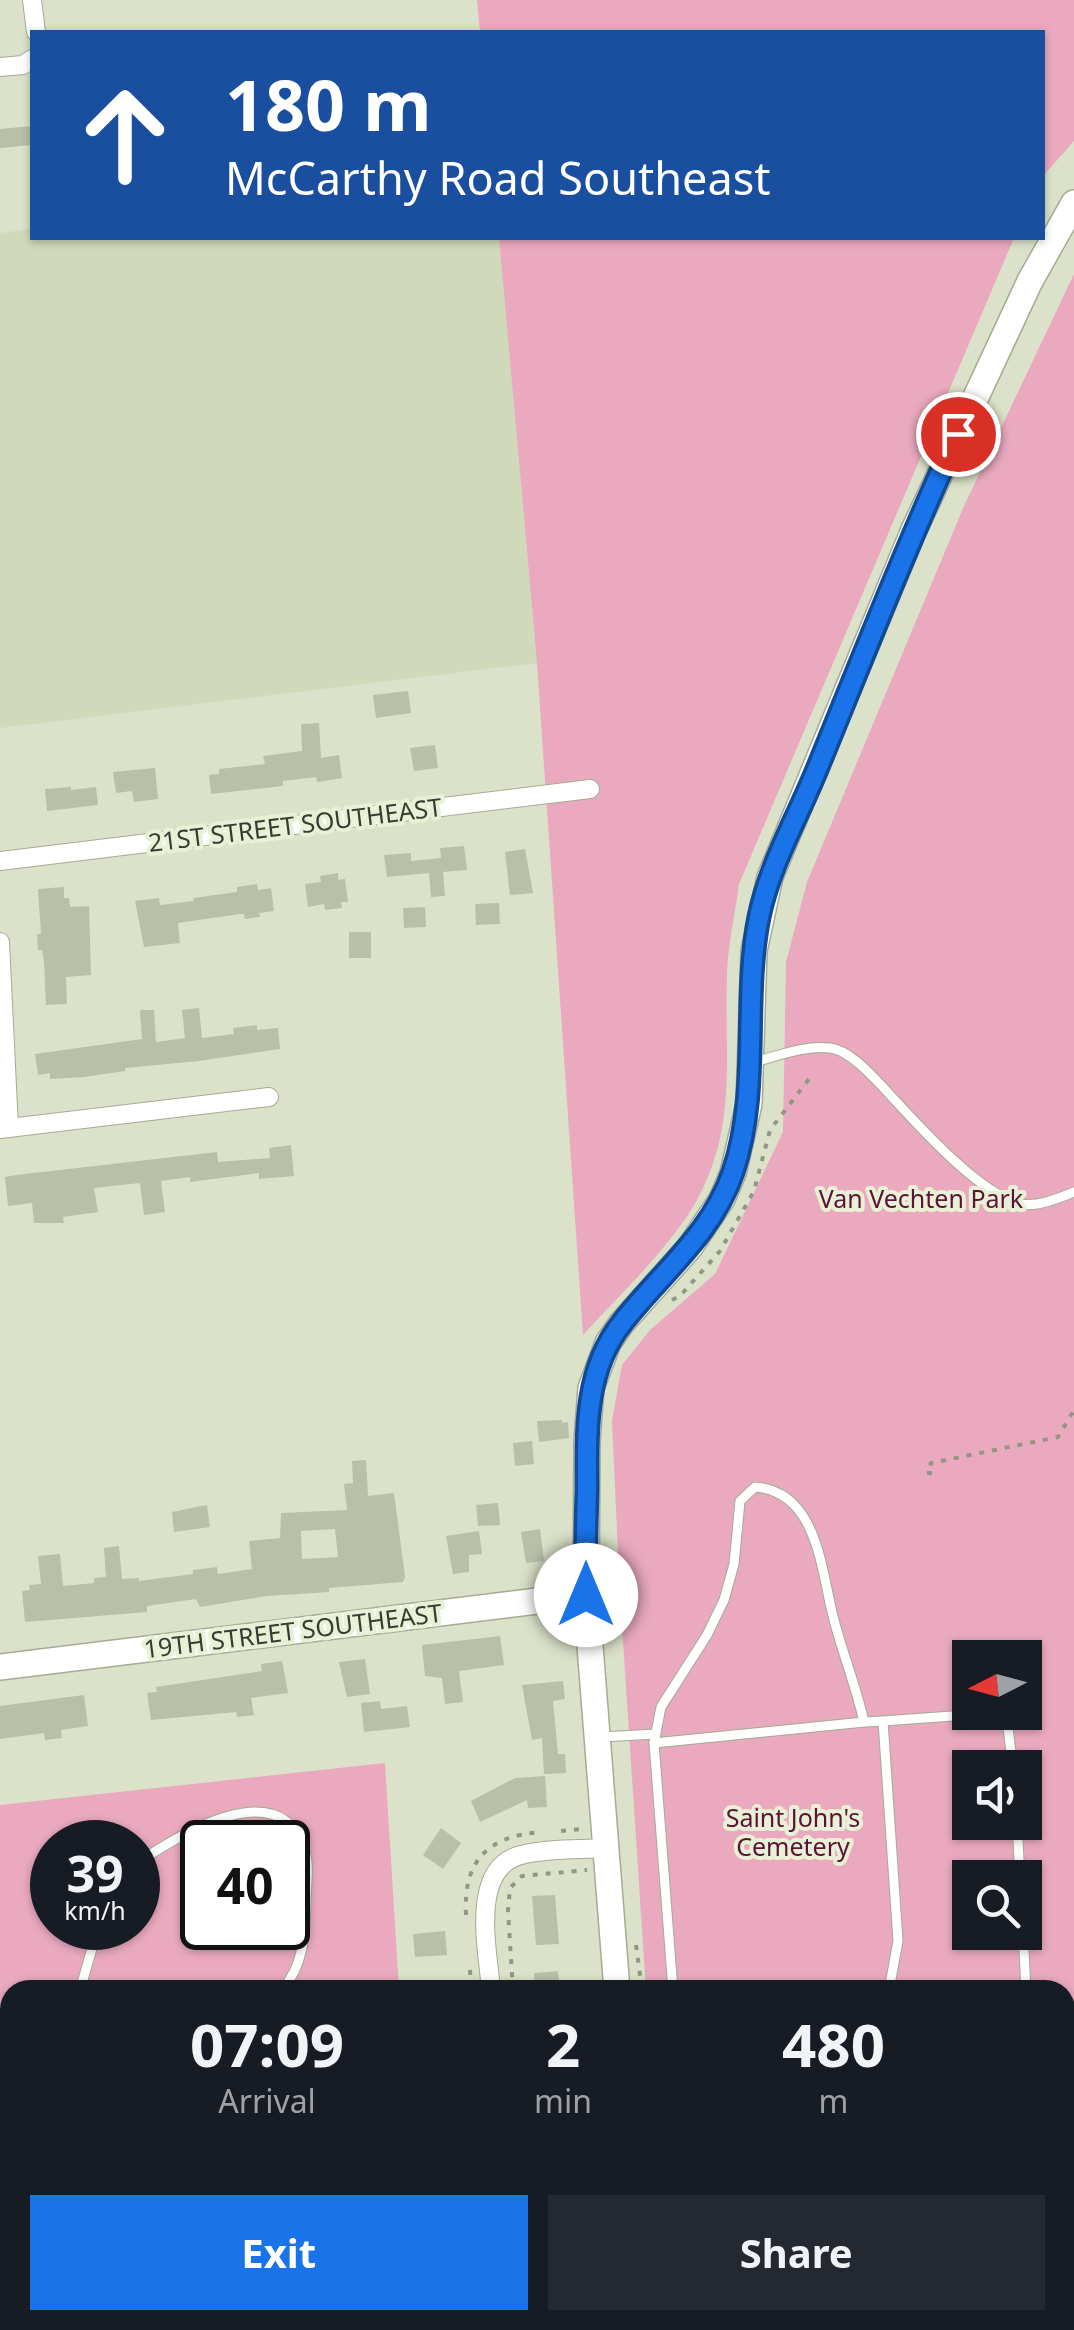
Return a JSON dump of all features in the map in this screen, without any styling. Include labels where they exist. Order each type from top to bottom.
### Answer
[{"type":"street","points":[[32,0],[36,30]]},
{"type":"street","points":[[0,68],[30,60]]},
{"type":"street","points":[[617,1980],[601,1859],[598,1738],[586,1595],[588,1411],[599,1364],[620,1324],[698,1236],[722,1199],[733,1173],[748,1104],[754,952],[770,877],[913,532],[1030,280],[1074,203]]},
{"type":"street","name":"21ST STREET SOUTHEAST","points":[[0,861],[590,789]]},
{"type":"street","points":[[0,942],[5,1128],[269,1097]]},
{"type":"street","name":"19TH STREET SOUTHEAST","points":[[0,1666],[586,1595]]},
{"type":"street","points":[[490,1980],[488,1885],[501,1866],[519,1856],[601,1859]]},
{"type":"lane","points":[[751,1063],[801,1049],[834,1048],[865,1068],[941,1148],[990,1188],[1022,1204],[1051,1201],[1074,1192]]},
{"type":"lane","points":[[672,1980],[655,1739],[661,1707],[724,1600],[734,1564],[740,1501],[755,1487],[770,1488],[789,1498],[807,1521],[864,1722]]},
{"type":"lane","points":[[598,1738],[655,1739],[994,1713],[1008,1720],[1012,1750]]},
{"type":"lane","points":[[883,1721],[898,1942],[890,1980]]},
{"type":"lane","points":[[160,1849],[200,1825],[234,1814],[264,1812],[284,1818],[298,1833],[306,1852],[304,1944],[290,1980]]},
{"type":"lane","points":[[83,1980],[92,1950]]},
{"type":"lane","points":[[1024,1950],[1025,1980]]},
{"type":"path","points":[[661,1305],[680,1296],[720,1251],[754,1190],[770,1130],[809,1079]]},
{"type":"path","points":[[932,1473],[927,1473],[930,1463],[1058,1437],[1074,1410]]},
{"type":"path","points":[[512,1980],[508,1894],[513,1883],[522,1876],[601,1859]]},
{"type":"path","points":[[636,1941],[641,1980]]},
{"type":"shaded area","points":[[30,229],[30,240],[499,240],[537,663],[0,728],[0,233]]},
{"type":"green space","points":[[477,0],[1074,0],[1074,141],[1045,174],[1045,30],[480,30]]},
{"type":"green space","points":[[499,240],[1013,240],[739,884],[728,964],[724,1117],[710,1172],[674,1235],[583,1335],[537,663]]},
{"type":"green space","name":"Van Vechten Park","points":[[1074,274],[1074,1980],[645,1980],[612,1421],[622,1365],[650,1330],[715,1274],[783,1132],[786,962],[807,882],[964,506]]},
{"type":"green space","points":[[385,1763],[398,1980],[0,1980],[0,1805]]},
{"type":"building","points":[[30,126],[30,145],[0,148],[0,129]]},
{"type":"building","points":[[408,691],[411,713],[376,718],[373,695]]},
{"type":"building","points":[[319,723],[321,758],[339,755],[342,778],[283,781],[283,786],[211,794],[209,775],[219,774],[219,769],[265,764],[263,756],[302,751],[301,724]]},
{"type":"building","points":[[435,745],[438,768],[414,771],[410,748]]},
{"type":"building","points":[[155,768],[158,799],[134,802],[132,791],[116,793],[113,772]]},
{"type":"building","points":[[96,787],[98,805],[47,811],[45,789]]},
{"type":"building","points":[[464,846],[467,870],[443,872],[445,896],[431,897],[429,873],[387,877],[384,855],[411,853],[411,861],[441,858],[440,848]]},
{"type":"building","points":[[525,849],[533,893],[510,895],[505,852]]},
{"type":"building","points":[[338,873],[338,880],[345,879],[348,902],[341,902],[342,908],[325,910],[324,904],[308,907],[305,884],[321,882],[320,876]]},
{"type":"building","points":[[257,884],[258,890],[271,888],[274,911],[245,919],[240,914],[178,923],[180,943],[144,947],[135,901],[159,898],[160,905],[194,901],[193,898],[237,892],[237,887]]},
{"type":"building","points":[[64,887],[64,898],[69,898],[70,907],[89,906],[91,975],[66,977],[67,1004],[46,1005],[44,962],[42,950],[38,950],[38,889]]},
{"type":"building","points":[[499,903],[500,924],[476,925],[475,904]]},
{"type":"building","points":[[425,907],[426,927],[404,928],[403,908]]},
{"type":"building","points":[[349,932],[371,932],[371,958],[349,958]]},
{"type":"building","points":[[199,1008],[202,1038],[234,1034],[233,1028],[257,1025],[257,1030],[278,1028],[280,1049],[125,1068],[84,1077],[50,1079],[50,1073],[38,1075],[35,1054],[142,1039],[140,1010],[154,1010],[156,1042],[185,1038],[182,1010]]},
{"type":"building","points":[[291,1145],[294,1176],[259,1179],[259,1173],[190,1182],[190,1177],[161,1181],[165,1212],[144,1215],[140,1183],[94,1188],[98,1212],[63,1217],[64,1223],[34,1223],[32,1203],[8,1206],[5,1177],[217,1152],[218,1162],[270,1158],[269,1148]]},
{"type":"building","points":[[537,1421],[568,1422],[569,1438],[539,1442]]},
{"type":"building","points":[[532,1441],[534,1464],[515,1466],[513,1443]]},
{"type":"building","points":[[366,1460],[368,1496],[394,1493],[403,1582],[329,1588],[329,1592],[266,1596],[200,1607],[196,1599],[147,1606],[147,1612],[25,1622],[22,1591],[30,1590],[29,1585],[41,1584],[38,1556],[60,1554],[63,1586],[94,1583],[94,1578],[106,1577],[104,1548],[119,1546],[122,1579],[139,1581],[217,1567],[218,1574],[252,1569],[249,1541],[280,1538],[281,1513],[347,1510],[344,1484],[353,1483],[352,1461]],"holes":[[[335,1529],[338,1557],[302,1559],[301,1531]]]},
{"type":"building","points":[[498,1503],[500,1525],[478,1526],[476,1505]]},
{"type":"building","points":[[207,1505],[210,1527],[174,1532],[172,1512]]},
{"type":"building","points":[[540,1529],[544,1561],[526,1563],[521,1532]]},
{"type":"building","points":[[479,1531],[482,1554],[469,1555],[469,1572],[453,1574],[446,1536]]},
{"type":"building","points":[[500,1636],[504,1665],[459,1671],[463,1702],[445,1704],[442,1678],[425,1676],[422,1645]]},
{"type":"building","points":[[365,1659],[370,1694],[347,1697],[339,1662]]},
{"type":"building","points":[[282,1661],[288,1693],[251,1698],[254,1715],[237,1717],[236,1712],[151,1720],[147,1693],[157,1692],[156,1687],[262,1671],[261,1664]]},
{"type":"building","points":[[563,1681],[565,1699],[553,1701],[558,1754],[565,1754],[566,1773],[544,1774],[542,1738],[532,1740],[522,1685]]},
{"type":"building","points":[[84,1695],[88,1726],[61,1730],[62,1738],[45,1740],[44,1733],[0,1739],[0,1706]]},
{"type":"building","points":[[380,1701],[381,1709],[407,1706],[410,1727],[364,1732],[361,1703]]},
{"type":"building","points":[[545,1776],[547,1807],[528,1808],[527,1800],[480,1822],[471,1801],[515,1778]]},
{"type":"building","points":[[441,1828],[461,1843],[443,1869],[423,1855]]},
{"type":"building","points":[[555,1895],[559,1944],[536,1945],[532,1896]]},
{"type":"building","points":[[445,1931],[447,1955],[415,1957],[413,1934]]},
{"type":"building","points":[[558,1971],[559,1980],[534,1980],[534,1973]]},
{"type":"route","points":[[586,1595],[591,1388],[608,1343],[620,1324],[690,1247],[722,1199],[733,1173],[748,1104],[754,952],[770,877],[898,567],[958,434]]},
{"type":"park label","name":"Saint John's Cemetery","points":[[793,1832]]}]
